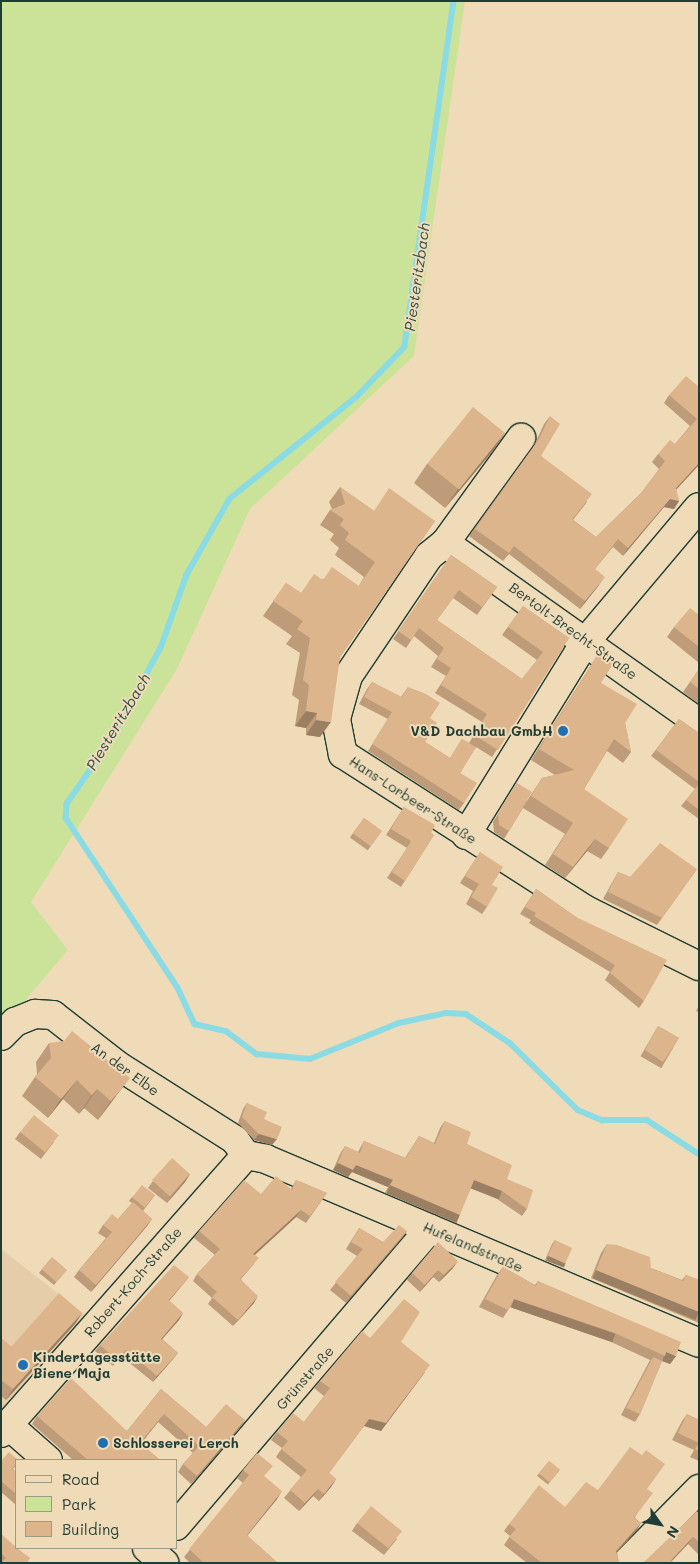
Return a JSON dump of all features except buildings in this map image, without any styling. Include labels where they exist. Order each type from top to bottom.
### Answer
[{"type":"street","name":"Hans-Lorbeer-Straße","points":[[521,438],[445,543],[429,556],[354,663],[342,695],[335,732],[343,754],[352,762],[606,922],[699,966]]},
{"type":"street","points":[[466,835],[586,640],[697,513]]},
{"type":"street","name":"Bertolt-Brecht-Straße","points":[[445,543],[586,640],[699,722]]},
{"type":"street","name":"An der Elbe","points":[[1,1036],[15,1022],[35,1014],[53,1016],[116,1065],[235,1140],[246,1155]]},
{"type":"street","name":"Hufelandstraße","points":[[246,1155],[266,1159],[699,1343]]},
{"type":"street","name":"Robert-Koch-Straße","points":[[5,1429],[246,1155]]},
{"type":"street","name":"Grünstraße","points":[[178,1524],[430,1228]]},
{"type":"street","points":[[5,1429],[47,1459]]},
{"type":"street","points":[[626,1563],[699,1489]]},
{"type":"shaded area","name":"Kindertagesstätte Biene Maja","points":[[1,1249],[87,1316],[1,1414]]},
{"type":"green space","points":[[1,1],[465,1],[414,356],[250,509],[177,669],[31,902],[68,950],[1,1029]]},
{"type":"waterway","name":"Piesteritzbach","points":[[454,1],[405,347],[357,397],[230,499],[187,575],[161,648],[110,742],[67,804],[66,818],[178,988],[195,1024],[226,1031],[257,1054],[310,1059],[399,1023],[446,1013],[466,1014],[510,1043],[578,1110],[602,1120],[647,1120],[699,1154]]},
{"type":"place","name":"V&D Dachbau GmbH","points":[[563,731]]},
{"type":"place","name":"Kindertagesstätte Biene Maja","points":[[23,1365]]},
{"type":"place","name":"Schlosserei Lerch","points":[[103,1443]]}]
